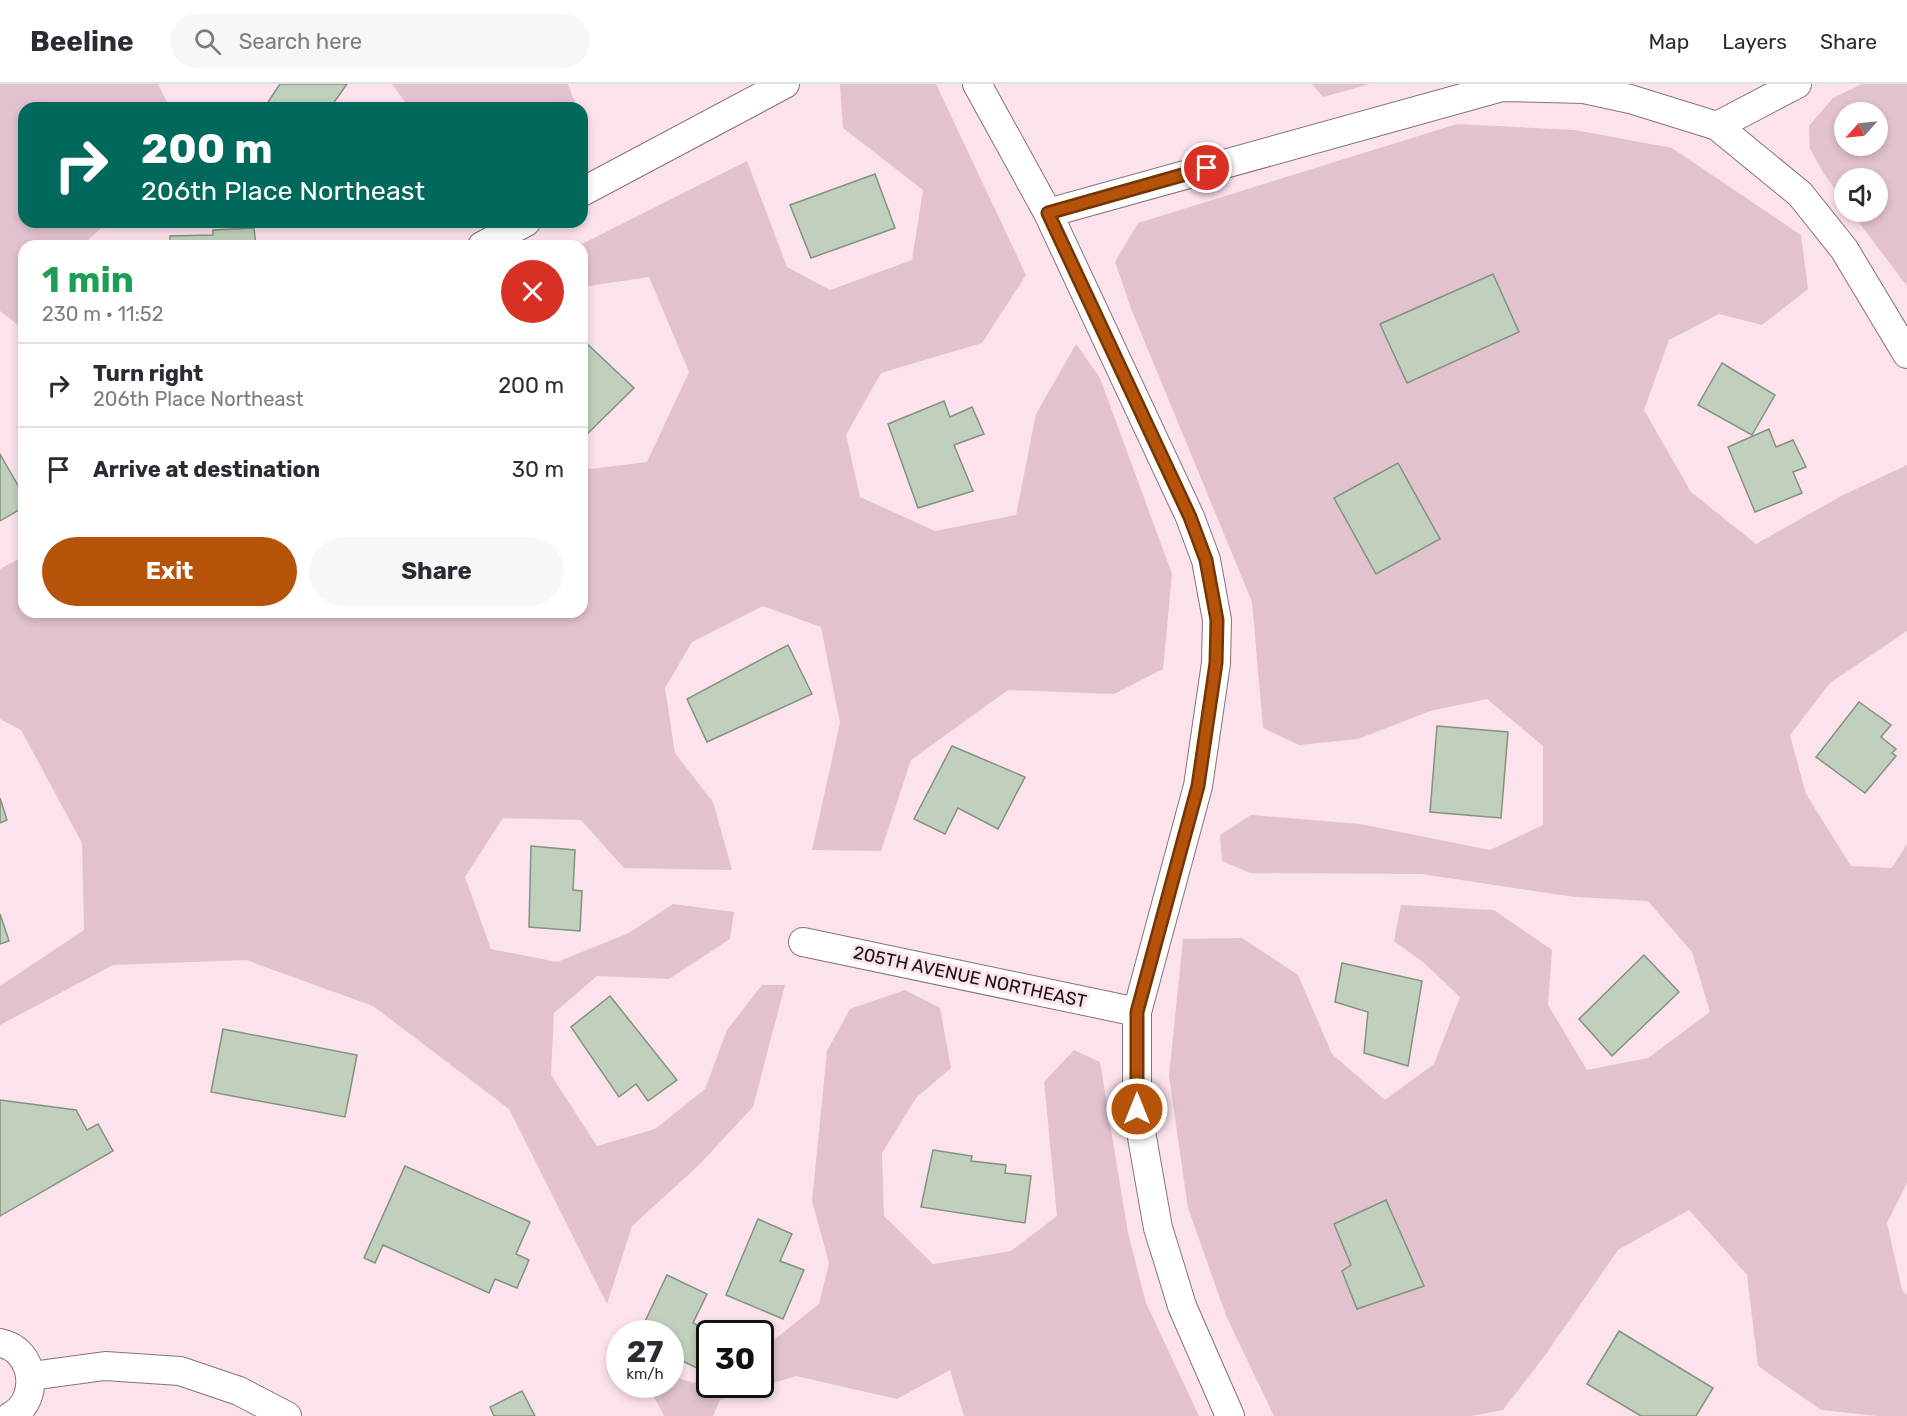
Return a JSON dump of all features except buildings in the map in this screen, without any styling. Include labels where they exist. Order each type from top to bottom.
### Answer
[{"type":"street","points":[[588,189],[784,84]]},
{"type":"street","points":[[977,84],[1048,213],[1190,517],[1206,560],[1217,620],[1216,663],[1198,786],[1137,1012],[1137,1109],[1158,1228],[1182,1306],[1230,1416]]},
{"type":"street","points":[[1717,126],[1797,84]]},
{"type":"street","points":[[1048,213],[1502,87],[1584,86],[1717,126],[1800,194],[1844,249],[1907,354]]},
{"type":"street","points":[[493,240],[515,228]]},
{"type":"street","name":"205TH AVENUE NORTHEAST","points":[[804,942],[1137,1012]]},
{"type":"street","points":[[0,1343],[18,1352],[31,1376],[30,1390],[25,1403],[11,1416]]},
{"type":"street","points":[[31,1376],[105,1366],[180,1371],[239,1391],[287,1416]]},
{"type":"shaded area","points":[[0,84],[158,84],[167,102],[18,102],[18,228],[101,228],[88,240],[18,240],[18,325],[0,311]]},
{"type":"shaded area","points":[[392,84],[568,84],[575,102],[405,102]]},
{"type":"shaded area","points":[[840,84],[936,84],[1026,275],[982,343],[881,373],[846,435],[860,497],[935,531],[1016,515],[1036,414],[1076,344],[1100,378],[1172,574],[1163,669],[1114,694],[1008,690],[911,760],[881,851],[812,850],[840,723],[821,627],[763,606],[692,642],[665,688],[675,753],[713,802],[732,870],[624,868],[581,820],[503,818],[465,877],[491,949],[557,962],[629,933],[673,904],[734,912],[730,939],[669,979],[597,976],[554,1013],[551,1075],[597,1146],[655,1129],[705,1089],[727,1030],[762,985],[785,985],[753,1107],[698,1166],[632,1226],[607,1304],[509,1109],[373,1006],[246,960],[113,965],[0,1025],[0,986],[84,930],[82,843],[21,730],[0,719],[0,569],[18,559],[18,618],[588,618],[588,469],[647,462],[689,372],[649,277],[588,286],[588,241],[747,161],[787,267],[830,290],[912,260],[923,190],[843,128]]},
{"type":"shaded area","points":[[1312,84],[1370,84],[1323,97]]},
{"type":"shaded area","points":[[1862,84],[1907,84],[1907,286],[1859,222],[1888,222],[1888,168],[1834,168],[1834,188],[1810,149],[1809,126],[1833,98]]},
{"type":"shaded area","points":[[1457,124],[1575,130],[1672,148],[1801,235],[1808,289],[1762,325],[1719,314],[1669,340],[1644,410],[1691,492],[1756,544],[1843,495],[1907,465],[1907,631],[1830,683],[1790,735],[1806,794],[1851,866],[1892,868],[1907,844],[1907,1183],[1887,1223],[1902,1290],[1907,1295],[1907,1416],[1877,1416],[1821,1410],[1758,1366],[1747,1275],[1689,1210],[1618,1250],[1546,1354],[1503,1410],[1471,1416],[1274,1416],[1227,1318],[1188,1208],[1169,1076],[1183,939],[1242,938],[1298,975],[1332,1054],[1385,1100],[1434,1064],[1460,997],[1423,962],[1394,941],[1401,905],[1494,910],[1552,950],[1548,1005],[1587,1070],[1648,1058],[1710,1012],[1692,952],[1648,901],[1575,897],[1421,874],[1250,873],[1222,861],[1220,835],[1251,815],[1360,824],[1490,850],[1543,825],[1543,746],[1487,699],[1430,711],[1358,739],[1299,745],[1263,728],[1252,602],[1132,311],[1115,262],[1138,223]]},
{"type":"shaded area","points":[[905,990],[940,1008],[951,1068],[916,1098],[882,1153],[884,1216],[933,1264],[1011,1251],[1057,1216],[1044,1082],[1074,1050],[1100,1062],[1128,1233],[1146,1303],[1199,1416],[964,1416],[950,1370],[897,1399],[796,1376],[774,1383],[774,1340],[819,1304],[829,1263],[812,1201],[827,1051],[850,1009]]},
{"type":"shaded area","points":[[684,1380],[696,1382],[696,1398],[726,1398],[720,1400],[713,1416],[664,1416],[655,1398],[684,1398]]},
{"type":"route","points":[[1137,1109],[1137,1012],[1198,786],[1216,663],[1217,620],[1206,560],[1190,517],[1048,213],[1207,168]]}]
